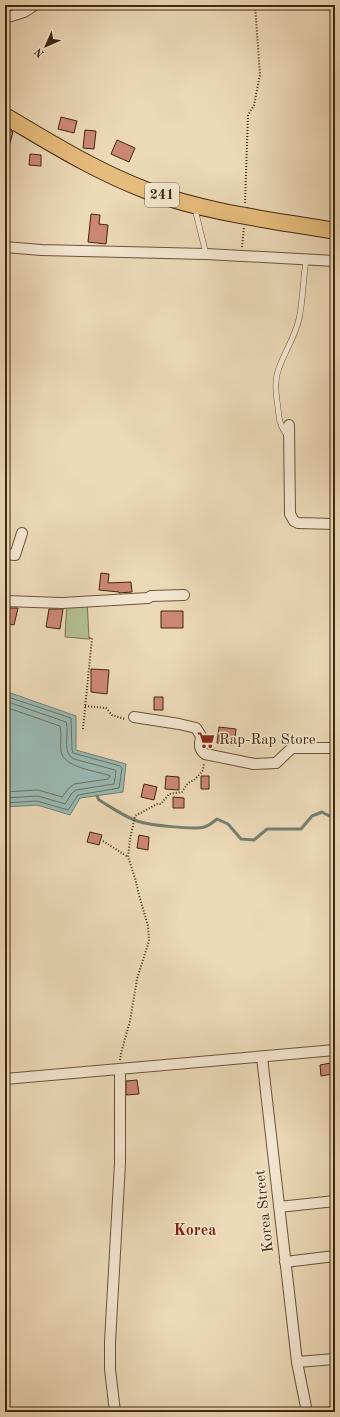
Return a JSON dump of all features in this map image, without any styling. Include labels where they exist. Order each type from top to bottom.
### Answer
[{"type":"main road","name":"241","points":[[5,116],[69,154],[106,173],[148,191],[195,206],[335,231]]},
{"type":"street","points":[[5,18],[24,12],[35,5]]},
{"type":"street","points":[[5,247],[41,250],[206,254],[335,262]]},
{"type":"street","points":[[289,425],[289,509],[291,517],[298,523],[335,524]]},
{"type":"street","points":[[5,554],[16,555],[22,533]]},
{"type":"street","points":[[5,601],[62,603],[148,598],[150,596],[184,595]]},
{"type":"street","points":[[134,717],[196,728],[201,736],[200,749],[205,754],[254,764],[276,763],[292,748],[335,748]]},
{"type":"street","points":[[5,1079],[335,1050]]},
{"type":"street","name":"Korea Street","points":[[262,1057],[297,1362],[307,1412]]},
{"type":"street","points":[[115,1412],[110,1369],[110,1342],[120,1163],[120,1069]]},
{"type":"street","points":[[279,1207],[335,1201]]},
{"type":"street","points":[[285,1262],[335,1256]]},
{"type":"street","points":[[297,1362],[335,1359]]},
{"type":"lane","points":[[195,206],[206,254]]},
{"type":"lane","points":[[289,436],[284,431],[280,423],[275,390],[276,378],[279,367],[294,335],[299,319],[306,261]]},
{"type":"path","points":[[242,257],[245,216],[248,115],[254,105],[260,75],[255,5]]},
{"type":"path","points":[[83,730],[92,638],[89,638]]},
{"type":"path","points":[[85,706],[106,708],[112,715],[124,719],[134,717]]},
{"type":"path","points":[[120,1069],[121,1053],[130,1021],[137,979],[149,941],[148,926],[139,895],[136,878],[128,857],[135,816],[157,804],[161,804],[169,794],[182,792],[188,783],[194,780],[203,770],[205,754]]},
{"type":"path","points":[[103,841],[128,857]]},
{"type":"green space","points":[[87,599],[89,639],[65,637],[67,600]]},
{"type":"water","points":[[5,691],[76,716],[76,750],[126,764],[123,792],[80,798],[70,815],[37,805],[5,807]]},
{"type":"building","points":[[61,117],[77,121],[74,133],[58,129]]},
{"type":"building","points":[[5,127],[13,132],[7,154],[5,153]]},
{"type":"building","points":[[85,130],[96,131],[94,149],[83,148]]},
{"type":"building","points":[[117,140],[135,148],[129,162],[111,154]]},
{"type":"building","points":[[30,154],[41,155],[41,166],[29,165]]},
{"type":"building","points":[[91,214],[100,215],[99,224],[108,225],[106,244],[88,242]]},
{"type":"building","points":[[101,573],[109,574],[108,583],[131,582],[132,592],[119,593],[99,590]]},
{"type":"building","points":[[6,608],[18,608],[14,625],[5,623]]},
{"type":"building","points":[[49,609],[63,609],[60,629],[46,627]]},
{"type":"building","points":[[161,611],[183,611],[183,628],[161,628]]},
{"type":"building","points":[[91,669],[109,670],[107,694],[91,692]]},
{"type":"building","points":[[154,697],[163,697],[163,710],[154,710]]},
{"type":"building","points":[[219,727],[236,729],[234,745],[217,743]]},
{"type":"building","points":[[166,776],[179,777],[179,790],[165,789]]},
{"type":"building","points":[[201,776],[209,776],[209,789],[201,789]]},
{"type":"building","points":[[144,784],[157,787],[154,800],[141,797]]},
{"type":"building","points":[[173,797],[184,798],[184,808],[173,808]]},
{"type":"building","points":[[90,832],[102,835],[99,845],[87,842]]},
{"type":"building","points":[[139,835],[149,837],[148,850],[137,848]]},
{"type":"building","points":[[331,1063],[333,1074],[321,1076],[320,1065]]},
{"type":"building","points":[[137,1080],[139,1094],[126,1095],[126,1081]]},
{"type":"waterway","points":[[97,796],[99,800],[137,821],[171,827],[199,828],[208,826],[217,819],[228,824],[241,839],[254,840],[267,829],[301,829],[312,816],[322,812],[335,819]]},
{"type":"place","name":"Rap-Rap Store","points":[[206,740]]},
{"type":"district","name":"Korea","points":[[195,1231]]}]
